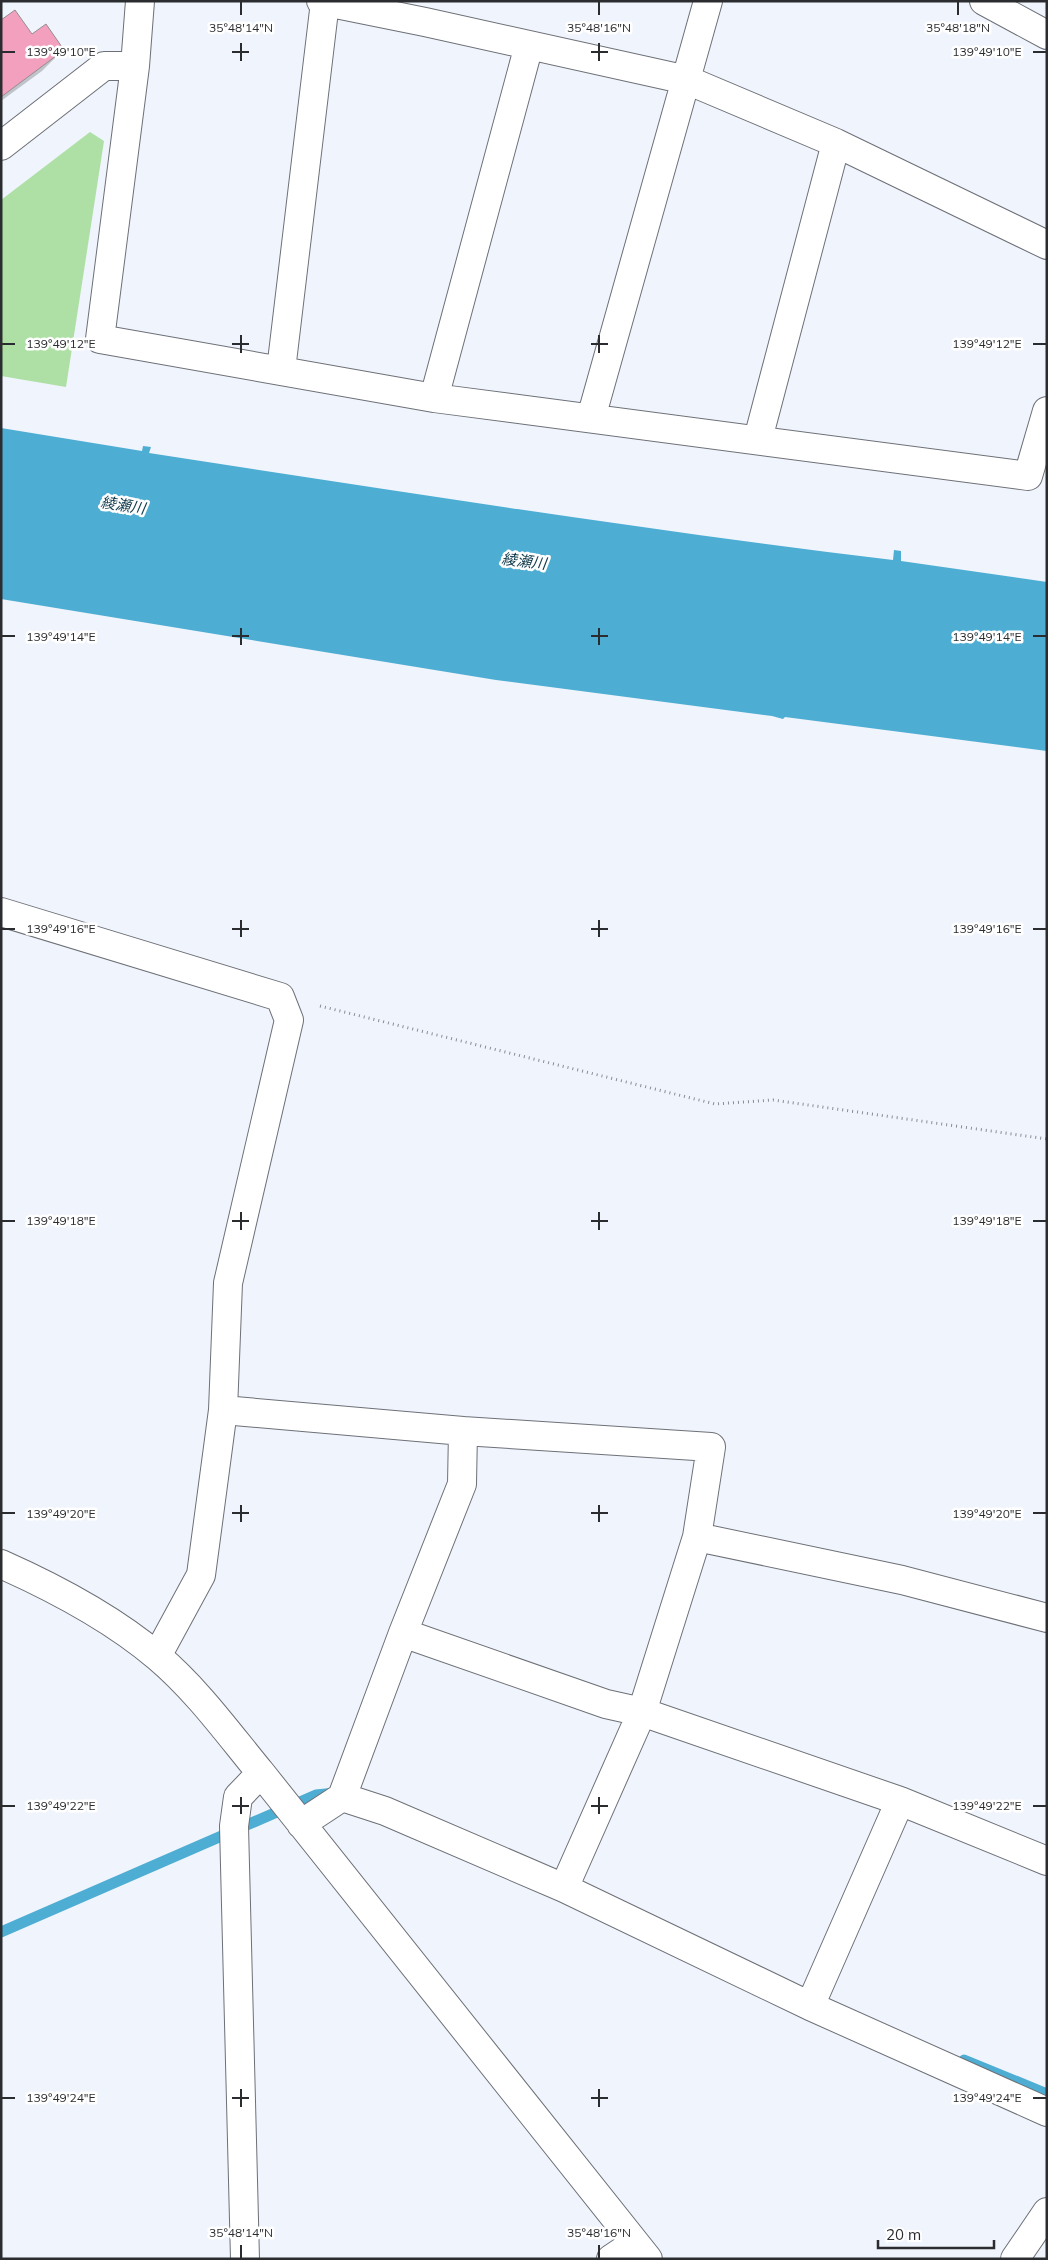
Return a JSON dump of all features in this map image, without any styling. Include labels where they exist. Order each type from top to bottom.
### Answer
[{"type":"street","points":[[140,1],[135,66],[100,339],[434,398],[1037,477],[1047,411]]},
{"type":"street","points":[[591,418],[708,1]]},
{"type":"street","points":[[984,1],[1047,35]]},
{"type":"street","points":[[281,370],[323,2],[427,11],[529,45],[687,80],[836,143],[1047,245]]},
{"type":"street","points":[[434,398],[529,45]]},
{"type":"street","points":[[1,146],[104,66],[135,66]]},
{"type":"street","points":[[758,439],[836,143]]},
{"type":"street","points":[[1,912],[280,996],[288,1020],[228,1283],[223,1410],[201,1575],[157,1656]]},
{"type":"street","points":[[223,1410],[463,1431],[711,1448],[697,1537],[642,1712],[564,1888]]},
{"type":"street","points":[[301,1824],[342,1797],[403,1633],[462,1484],[463,1431]]},
{"type":"street","points":[[697,1537],[902,1580],[1047,1618]]},
{"type":"street","points":[[1,1564],[31,1577],[103,1617],[157,1656],[198,1696],[642,2251],[611,2259]]},
{"type":"street","points":[[403,1633],[606,1704],[642,1712],[900,1801],[1047,1861]]},
{"type":"street","points":[[245,2259],[234,1826],[238,1797],[261,1773]]},
{"type":"street","points":[[342,1797],[385,1810],[564,1888],[810,2006],[1047,2112]]},
{"type":"street","points":[[810,2006],[900,1801]]},
{"type":"street","points":[[1015,2259],[1047,2212]]},
{"type":"path","points":[[280,996],[715,1104],[773,1100],[1047,1139]]},
{"type":"green space","points":[[90,132],[104,141],[66,387],[1,376],[1,200]]},
{"type":"water","name":"綾瀬川","points":[[1,428],[142,451],[143,446],[151,447],[149,453],[521,510],[707,536],[893,560],[894,550],[901,551],[901,561],[1047,582],[1047,751],[785,717],[783,719],[496,680],[1,599]]},
{"type":"building","points":[[15,10],[32,34],[46,24],[64,50],[1,97],[1,20]]},
{"type":"waterway","points":[[1,1932],[316,1795],[336,1793]]},
{"type":"waterway","points":[[964,2060],[1047,2094]]}]
